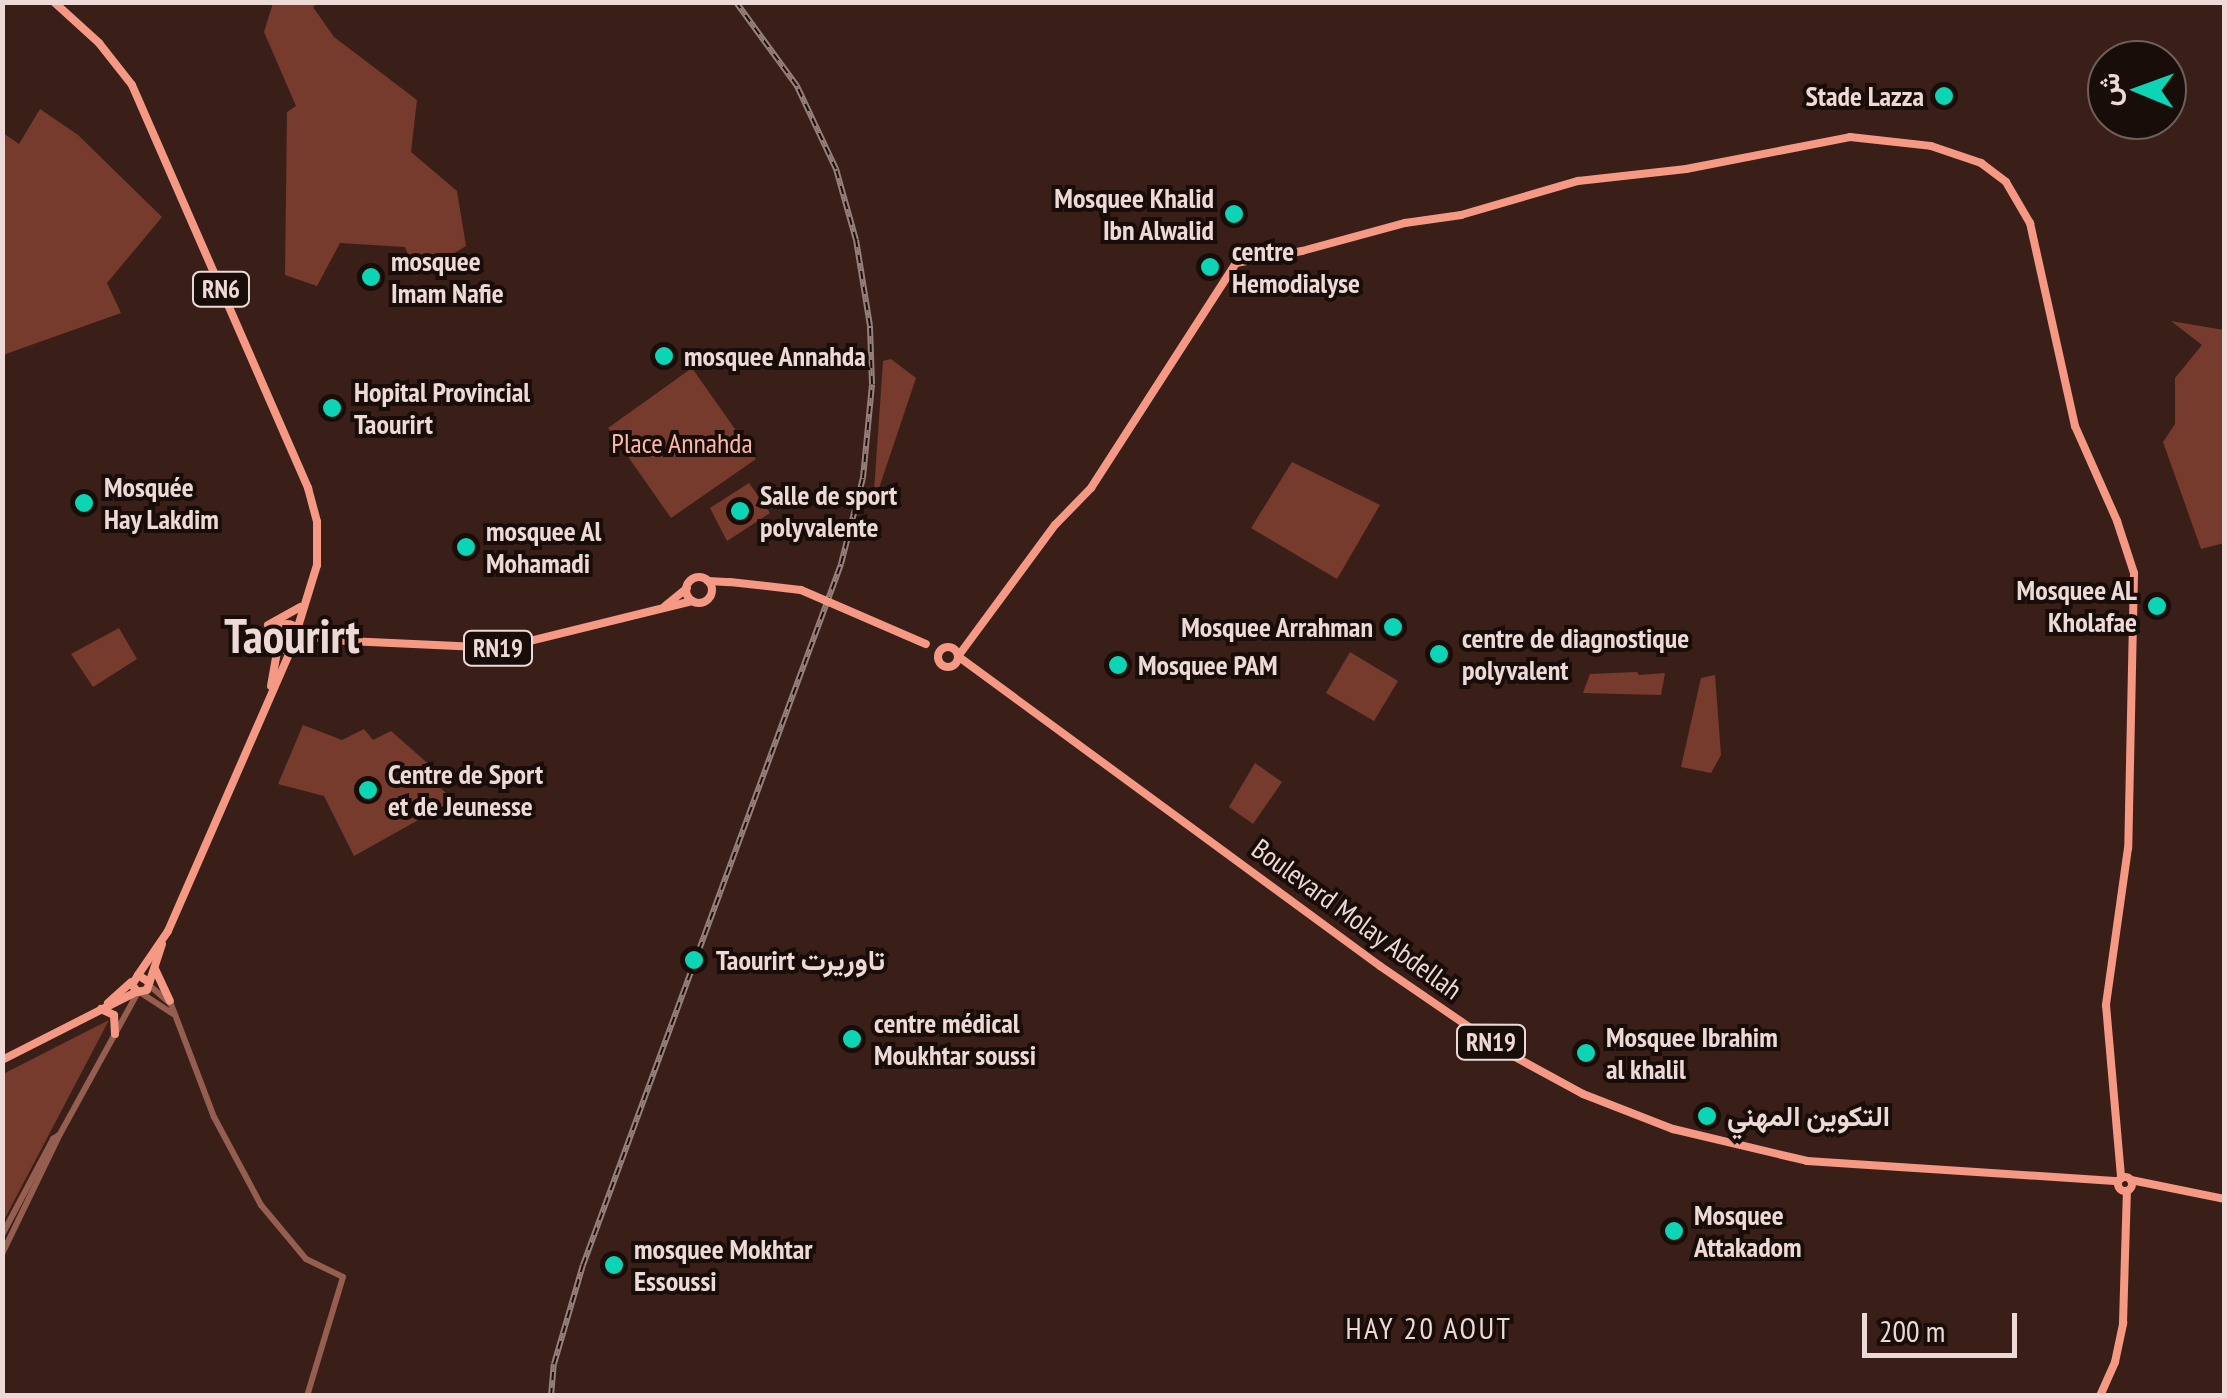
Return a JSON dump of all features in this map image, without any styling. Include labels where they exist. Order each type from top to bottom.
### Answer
[{"type":"main road","name":"RN6","points":[[55,3],[118,64],[139,98],[308,488],[318,545],[316,577],[298,635],[162,940],[137,987]]},
{"type":"main road","points":[[949,668],[1055,524],[1091,488],[1236,263],[1302,251],[1405,223],[1461,215],[1578,180],[1686,170],[1850,137],[1931,146],[1981,163],[2006,182],[2030,222],[2075,426],[2117,521],[2134,573],[2129,829],[2106,1004],[2126,1213],[2122,1322],[2115,1362],[2102,1395]]},
{"type":"main road","name":"RN19","points":[[665,606],[695,578],[801,590],[928,645],[946,647],[959,656]]},
{"type":"main road","points":[[708,581],[711,593]]},
{"type":"main road","name":"RN19","points":[[298,635],[326,640],[501,648],[665,606],[704,602],[728,582]]},
{"type":"main road","points":[[686,588],[692,601]]},
{"type":"main road","name":"RN6","points":[[272,686],[278,647],[276,631],[304,606]]},
{"type":"main road","points":[[268,625],[304,606]]},
{"type":"main road","points":[[288,624],[298,635]]},
{"type":"main road","points":[[938,660],[946,647],[971,636]]},
{"type":"main road","name":"RN19","points":[[928,645],[949,668]]},
{"type":"main road","points":[[278,647],[291,649]]},
{"type":"main road","name":"Boulevard Molay Abdellah","points":[[959,656],[974,672],[1426,998],[1526,1064],[1583,1094],[1673,1130],[1807,1161],[2124,1184]]},
{"type":"main road","name":"Boulevard Molay Abdellah","points":[[949,668],[974,672]]},
{"type":"main road","name":"RN6","points":[[2,1060],[149,983],[162,940]]},
{"type":"main road","points":[[155,969],[170,1001]]},
{"type":"main road","points":[[137,987],[149,983]]},
{"type":"main road","points":[[103,1007],[114,1015],[115,1034]]},
{"type":"main road","name":"RN19","points":[[2124,1184],[2224,1199]]},
{"type":"street","points":[[149,983],[170,1001],[214,1117],[261,1206],[306,1259],[343,1277],[307,1396]]},
{"type":"street","points":[[2,1254],[137,987],[174,1016]]},
{"type":"street","points":[[2,1236],[53,1138],[60,1134]]},
{"type":"green space","points":[[273,3],[318,3],[313,7],[334,37],[417,100],[411,152],[457,191],[466,246],[416,276],[405,247],[340,243],[317,286],[285,275],[287,112],[296,106],[264,32]]},
{"type":"green space","points":[[40,109],[78,135],[162,217],[107,283],[121,313],[3,355],[3,133],[19,144]]},
{"type":"green space","points":[[2171,321],[2224,330],[2224,543],[2201,549],[2163,442],[2175,424],[2175,378],[2202,345]]},
{"type":"green space","points":[[891,359],[916,378],[873,506],[883,361]]},
{"type":"green space","name":"Place Annahda","points":[[692,368],[756,459],[671,518],[608,428]]},
{"type":"green space","points":[[1292,462],[1380,505],[1337,579],[1251,528]]},
{"type":"green space","name":"Salle de sport polyvalente","points":[[749,483],[770,513],[727,541],[710,508]]},
{"type":"green space","points":[[119,628],[137,659],[93,687],[71,654]]},
{"type":"green space","points":[[1350,652],[1398,681],[1374,721],[1326,693]]},
{"type":"green space","points":[[1665,673],[1661,695],[1583,693],[1590,674]]},
{"type":"green space","points":[[1715,675],[1721,755],[1711,773],[1681,767],[1701,678]]},
{"type":"green space","name":"Centre de Sport et de Jeunesse","points":[[303,725],[342,740],[364,729],[373,740],[391,731],[441,775],[435,783],[454,800],[354,856],[324,796],[278,784]]},
{"type":"green space","points":[[1255,763],[1282,782],[1253,824],[1229,807]]},
{"type":"green space","points":[[109,1020],[3,1222],[3,1074]]},
{"type":"railway","points":[[551,1396],[554,1364],[583,1265],[841,564],[863,478],[872,384],[870,326],[856,240],[836,169],[797,86],[736,2]]},
{"type":"place","name":"Stade Lazza","points":[[1944,96]]},
{"type":"place","name":"Mosquee Khalid Ibn Alwalid","points":[[1234,214]]},
{"type":"place","name":"centre Hemodialyse","points":[[1210,267]]},
{"type":"place","name":"mosquee Imam Nafie","points":[[371,277]]},
{"type":"place","name":"mosquee Annahda","points":[[664,356]]},
{"type":"place","name":"Hopital Provincial Taourirt","points":[[332,408]]},
{"type":"place","name":"Mosquée Hay Lakdim","points":[[84,503]]},
{"type":"place","name":"Salle de sport polyvalente","points":[[740,511]]},
{"type":"place","name":"mosquee Al Mohamadi","points":[[466,547]]},
{"type":"place","name":"Mosquee AL Kholafae","points":[[2157,606]]},
{"type":"place","name":"Mosquee Arrahman","points":[[1393,627]]},
{"type":"place","name":"centre de diagnostique polyvalent","points":[[1439,654]]},
{"type":"place","name":"Mosquee PAM","points":[[1118,665]]},
{"type":"place","name":"Centre de Sport et de Jeunesse","points":[[368,790]]},
{"type":"place","name":"Taourirt تاوريرت","points":[[694,960]]},
{"type":"place","name":"centre médical Moukhtar soussi","points":[[852,1039]]},
{"type":"place","name":"Mosquee Ibrahim al khalil","points":[[1586,1053]]},
{"type":"place","name":"التكوين المهني","points":[[1707,1116]]},
{"type":"place","name":"Mosquee Attakadom","points":[[1674,1231]]},
{"type":"place","name":"mosquee Mokhtar Essoussi","points":[[614,1265]]},
{"type":"district","name":"Taourirt","points":[[292,636]]},
{"type":"district","name":"HAY 20 AOUT","points":[[1429,1328]]}]
